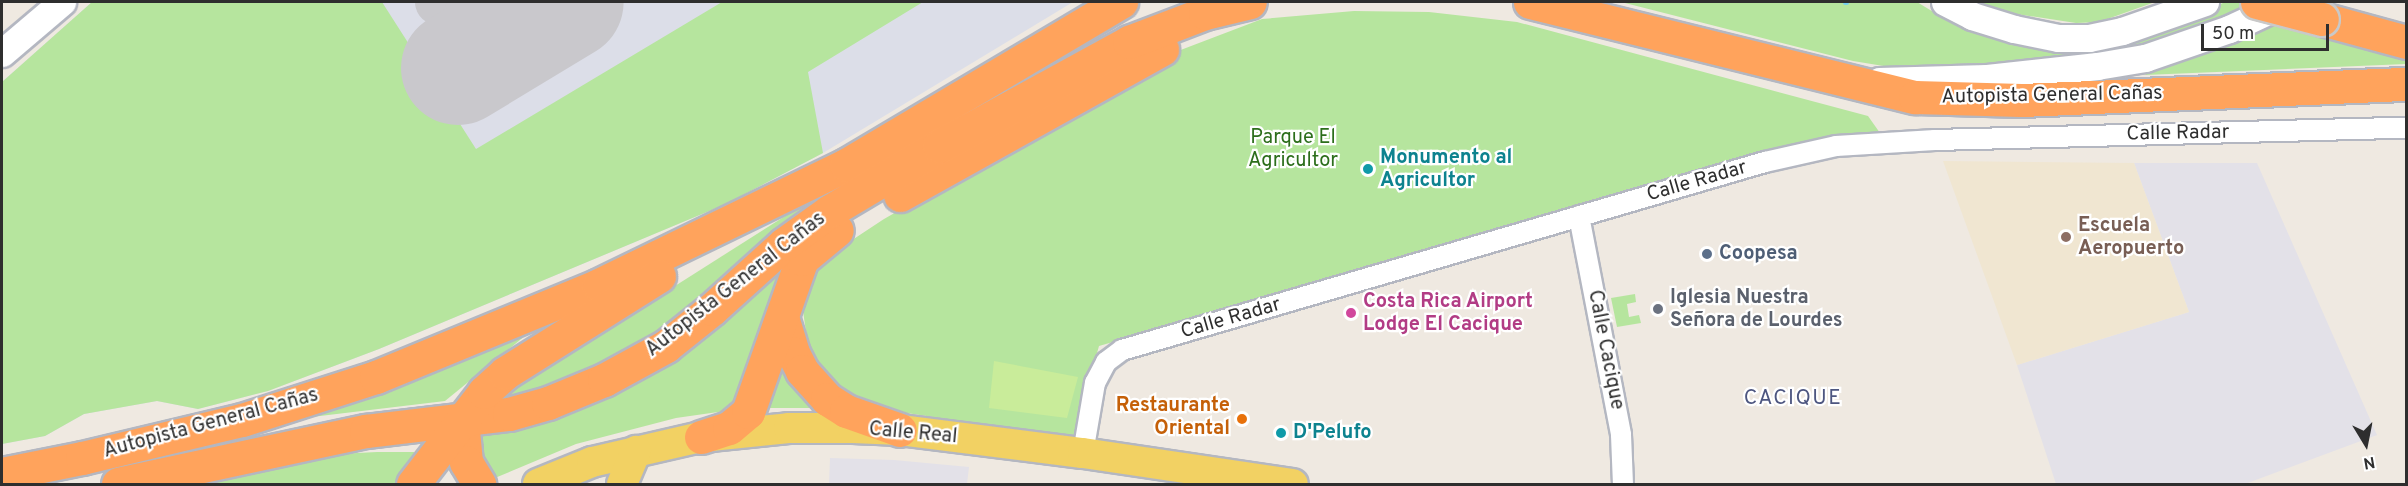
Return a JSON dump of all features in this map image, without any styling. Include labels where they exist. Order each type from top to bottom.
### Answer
[{"type":"highway","name":"Autopista General Cañas","points":[[118,484],[366,431],[509,414],[548,403],[604,380],[666,346],[712,309],[784,244],[830,211],[939,146],[1130,42],[1171,25],[1248,2]]},
{"type":"highway","points":[[701,438],[729,428],[748,412],[783,320],[802,260],[832,233],[1248,2]]},
{"type":"highway","name":"Autopista General Cañas","points":[[1530,2],[1847,82],[1916,97],[1976,101],[2406,84]]},
{"type":"highway","points":[[2257,2],[2406,42]]},
{"type":"highway","name":"Autopista General Cañas","points":[[2,474],[242,420],[376,377],[599,285],[846,165],[1118,4]]},
{"type":"highway","points":[[2322,19],[2406,24]]},
{"type":"highway","points":[[413,484],[484,392],[505,373],[798,190]]},
{"type":"highway","points":[[783,320],[793,353],[802,371],[827,399],[846,411],[900,430]]},
{"type":"highway","points":[[462,420],[465,462],[479,484]]},
{"type":"main road","name":"Calle Real","points":[[538,484],[592,462],[636,451],[701,438],[789,429],[900,430],[1083,453],[1293,484]]},
{"type":"main road","points":[[622,484],[636,451]]},
{"type":"street","points":[[2,53],[62,2]]},
{"type":"street","points":[[1945,2],[1972,16],[2014,30],[2058,38],[2089,38],[2122,31],[2205,2]]},
{"type":"street","points":[[1847,82],[1987,78],[2145,58],[2202,40],[2287,2]]},
{"type":"street","name":"Calle Radar","points":[[1083,453],[1095,383],[1106,362],[1122,350],[1765,162],[1836,146],[1935,140],[2406,128]]},
{"type":"street","name":"Calle Cacique","points":[[1579,216],[1617,413],[1623,484]]},
{"type":"shaded area","points":[[92,2],[1073,2],[823,153],[726,204],[379,349],[268,391],[198,409],[157,401],[84,414],[45,436],[2,444],[2,82]]},
{"type":"shaded area","name":"Escuela Aeropuerto","points":[[1943,161],[2134,163],[2189,312],[2017,365]]},
{"type":"shaded area","points":[[2134,163],[2257,163],[2377,435],[2245,484],[2056,484],[2017,365],[2189,312]]},
{"type":"shaded area","points":[[830,458],[894,460],[969,467],[967,484],[829,484]]},
{"type":"green space","points":[[92,2],[382,2],[476,149],[722,2],[923,2],[808,72],[823,153],[726,204],[379,349],[268,391],[198,409],[157,401],[84,414],[45,436],[2,444],[2,82]]},
{"type":"green space","points":[[1621,2],[1917,2],[1973,30],[2017,44],[2053,50],[2195,16],[2225,2],[2267,2],[2114,58],[1914,71],[1853,61]]},
{"type":"green space","points":[[1978,2],[2155,2],[2099,22],[2076,23],[2010,13]]},
{"type":"green space","name":"Parque El Agricultor","points":[[1354,11],[1429,12],[1517,22],[1868,116],[1880,133],[1828,139],[1776,150],[1099,346],[1073,438],[880,409],[848,394],[827,379],[816,363],[807,339],[803,311],[807,285],[819,263],[884,219],[1178,51],[1262,19]]},
{"type":"green space","points":[[2265,22],[2406,46],[2406,64],[2145,75],[2156,62]]},
{"type":"green space","points":[[823,192],[703,299],[637,347],[593,371],[486,406]]},
{"type":"green space","points":[[784,264],[736,405],[725,411],[676,418],[576,444],[490,480],[475,456],[476,437],[538,420],[589,400],[698,341]]},
{"type":"green space","points":[[1635,294],[1636,302],[1627,304],[1629,317],[1639,315],[1641,323],[1617,327],[1611,298]]},
{"type":"green space","points":[[558,309],[445,401],[295,419]]},
{"type":"green space","points":[[779,351],[819,408],[762,408]]},
{"type":"green space","points":[[994,361],[1078,377],[1067,418],[989,408]]},
{"type":"green space","points":[[414,452],[413,464],[395,484],[193,484],[338,454]]},
{"type":"taxiway","points":[[438,2],[465,18],[489,24],[528,25]]},
{"type":"runway","points":[[458,68],[567,2]]},
{"type":"place","name":"Monumento al Agricultor","points":[[1368,169]]},
{"type":"place","name":"Escuela Aeropuerto","points":[[2066,237]]},
{"type":"place","name":"Coopesa","points":[[1707,254]]},
{"type":"place","name":"Iglesia Nuestra Señora de Lourdes","points":[[1658,309]]},
{"type":"place","name":"Costa Rica Airport Lodge El Cacique","points":[[1351,313]]},
{"type":"place","name":"Restaurante Oriental","points":[[1242,419]]},
{"type":"place","name":"D'Pelufo","points":[[1281,433]]},
{"type":"district","name":"CACIQUE","points":[[1793,399]]}]
